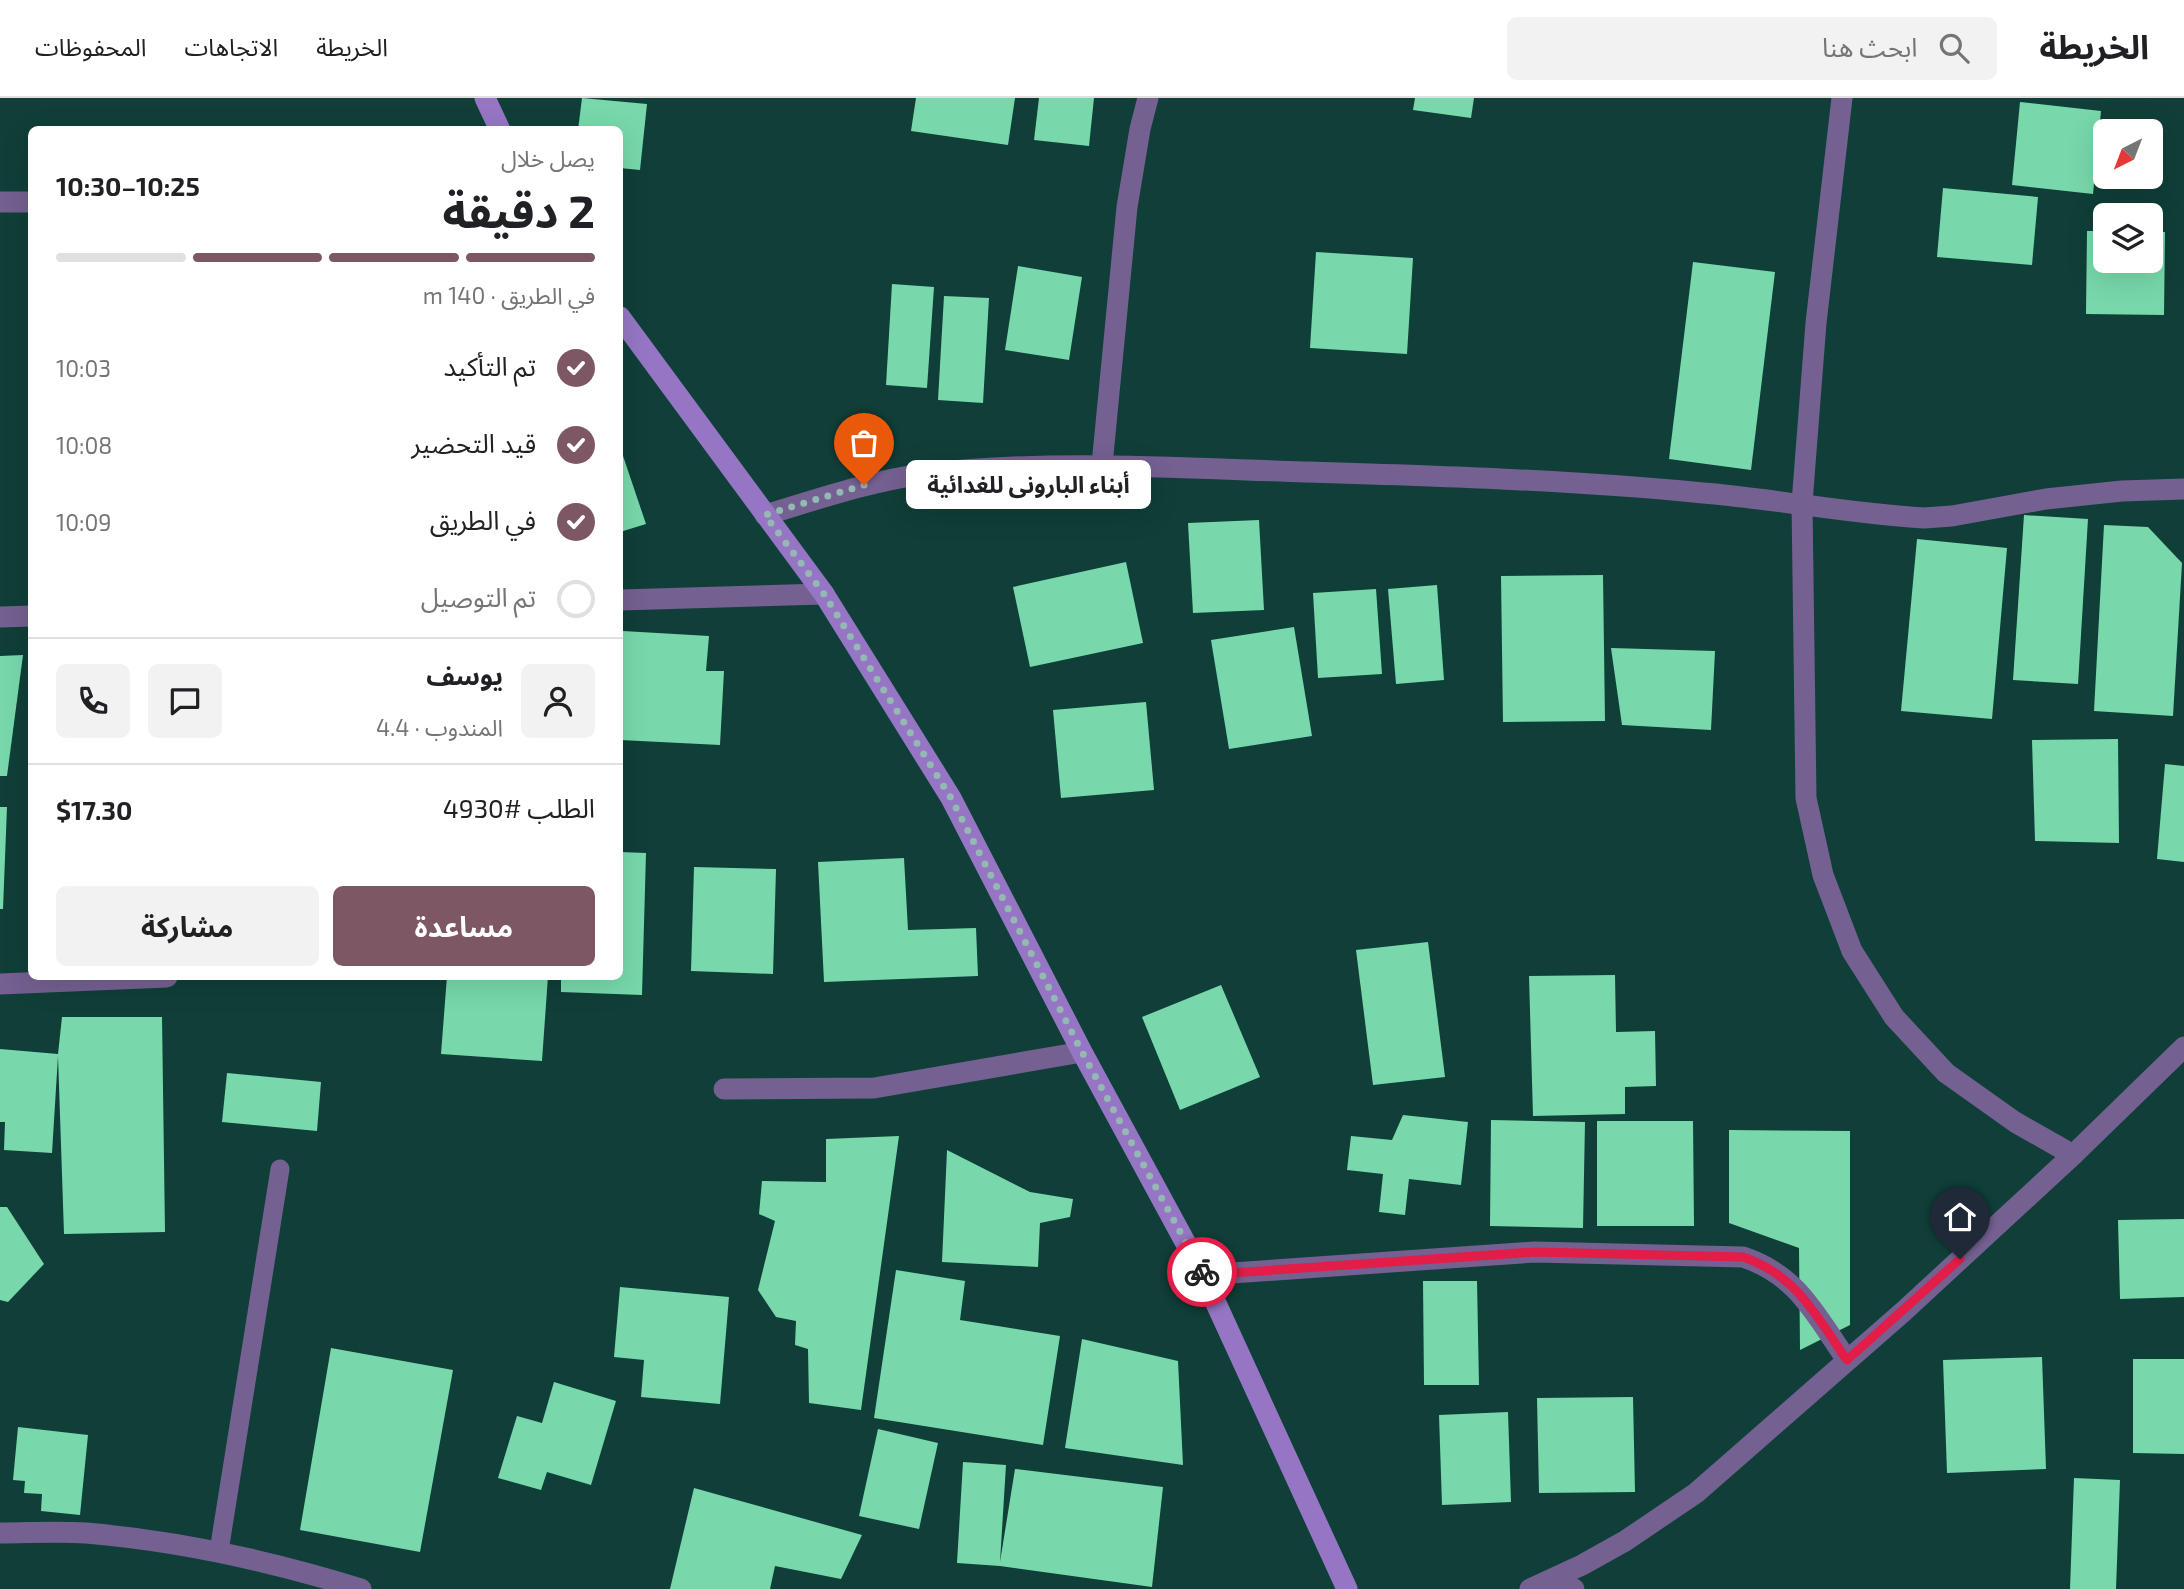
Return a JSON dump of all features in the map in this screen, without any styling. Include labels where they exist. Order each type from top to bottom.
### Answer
[{"type":"street","points":[[485,98],[498,126]]},
{"type":"street","points":[[1102,465],[1127,206],[1148,98]]},
{"type":"street","points":[[1842,98],[1815,323],[1802,503],[1806,798],[1823,875],[1852,951],[1894,1017],[1946,1073],[2015,1122],[2073,1155]]},
{"type":"street","points":[[0,202],[28,202]]},
{"type":"street","points":[[623,321],[824,594],[951,798],[1082,1052],[1203,1275],[1347,1589]]},
{"type":"street","points":[[765,515],[864,485],[924,474],[1102,465],[1336,472],[1606,485],[1802,503],[1924,518],[1966,514],[2046,499],[2122,491],[2184,489]]},
{"type":"street","points":[[623,600],[824,594]]},
{"type":"street","points":[[0,617],[28,616]]},
{"type":"street","points":[[0,984],[95,980]]},
{"type":"street","points":[[1534,1587],[1625,1541],[1696,1493],[1904,1311],[2073,1155],[2184,1047]]},
{"type":"street","points":[[724,1089],[874,1088],[1082,1052]]},
{"type":"street","points":[[1203,1275],[1535,1252],[1743,1257],[1762,1263],[1806,1298],[1847,1360]]},
{"type":"street","points":[[0,1534],[85,1533],[219,1550],[286,1566],[361,1589]]},
{"type":"street","points":[[1534,1587],[1574,1589]]},
{"type":"lane","points":[[219,1550],[280,1169]]},
{"type":"building","points":[[582,98],[647,104],[640,170],[623,168],[623,126],[578,126]]},
{"type":"building","points":[[916,98],[1015,98],[1008,145],[911,131]]},
{"type":"building","points":[[1039,98],[1094,98],[1089,146],[1034,140]]},
{"type":"building","points":[[1415,98],[1474,98],[1471,118],[1413,110]]},
{"type":"building","points":[[2020,102],[2101,111],[2100,119],[2093,119],[2093,194],[2012,185]]},
{"type":"building","points":[[1943,188],[2038,197],[2032,265],[1937,257]]},
{"type":"building","points":[[2087,231],[2093,231],[2093,273],[2163,273],[2165,232],[2164,315],[2086,314]]},
{"type":"building","points":[[1316,252],[1413,258],[1407,354],[1310,348]]},
{"type":"building","points":[[1693,262],[1775,272],[1751,470],[1669,459]]},
{"type":"building","points":[[1018,266],[1082,277],[1069,360],[1005,350]]},
{"type":"building","points":[[892,284],[934,287],[927,388],[886,385]]},
{"type":"building","points":[[944,296],[989,298],[983,403],[938,400]]},
{"type":"building","points":[[623,456],[646,524],[623,531]]},
{"type":"building","points":[[2024,515],[2088,519],[2078,684],[2013,680]]},
{"type":"building","points":[[1259,520],[1264,610],[1193,613],[1188,523]]},
{"type":"building","points":[[2104,525],[2148,527],[2182,563],[2173,716],[2094,711]]},
{"type":"building","points":[[1917,539],[2007,548],[1992,719],[1901,711]]},
{"type":"building","points":[[1126,562],[1143,643],[1030,667],[1013,587]]},
{"type":"building","points":[[1603,575],[1605,721],[1503,722],[1501,576]]},
{"type":"building","points":[[1437,585],[1444,680],[1396,684],[1388,589]]},
{"type":"building","points":[[1376,589],[1382,674],[1318,678],[1313,593]]},
{"type":"building","points":[[1294,627],[1312,736],[1229,749],[1211,640]]},
{"type":"building","points":[[623,631],[709,636],[706,671],[724,671],[720,745],[623,740]]},
{"type":"building","points":[[1611,648],[1715,651],[1711,730],[1622,725]]},
{"type":"building","points":[[23,655],[7,776],[0,776],[0,656]]},
{"type":"building","points":[[1146,702],[1154,790],[1061,798],[1053,710]]},
{"type":"building","points":[[2118,739],[2119,843],[2035,841],[2032,740]]},
{"type":"building","points":[[2165,764],[2184,766],[2184,862],[2157,859]]},
{"type":"building","points":[[0,807],[7,807],[3,909],[0,909]]},
{"type":"building","points":[[623,852],[646,853],[642,995],[561,992],[561,980],[623,980]]},
{"type":"building","points":[[904,858],[908,930],[976,928],[978,976],[824,982],[818,862]]},
{"type":"building","points":[[694,867],[776,869],[773,974],[691,971]]},
{"type":"building","points":[[1428,942],[1445,1077],[1373,1085],[1356,950]]},
{"type":"building","points":[[1615,975],[1616,1032],[1655,1031],[1656,1086],[1625,1087],[1625,1114],[1533,1116],[1529,976]]},
{"type":"building","points":[[447,980],[548,980],[542,1061],[441,1054]]},
{"type":"building","points":[[1221,985],[1260,1077],[1180,1110],[1142,1017]]},
{"type":"building","points":[[62,1017],[162,1017],[165,1232],[64,1234],[58,1056],[52,1153],[4,1150],[5,1122],[0,1122],[0,1049],[58,1054]]},
{"type":"building","points":[[227,1073],[321,1082],[317,1131],[222,1122]]},
{"type":"building","points":[[1403,1115],[1468,1122],[1461,1185],[1409,1179],[1405,1215],[1379,1212],[1383,1174],[1347,1170],[1351,1136],[1392,1140]]},
{"type":"building","points":[[1491,1120],[1585,1122],[1583,1228],[1490,1226]]},
{"type":"building","points":[[1597,1121],[1693,1121],[1694,1226],[1597,1226]]},
{"type":"building","points":[[1729,1130],[1850,1131],[1850,1325],[1800,1350],[1799,1248],[1729,1223]]},
{"type":"building","points":[[899,1136],[861,1410],[809,1403],[808,1349],[795,1345],[796,1321],[776,1317],[758,1290],[775,1221],[759,1214],[762,1181],[826,1182],[826,1139]]},
{"type":"building","points":[[947,1150],[1030,1192],[1073,1199],[1070,1217],[1040,1223],[1038,1267],[942,1262]]},
{"type":"building","points":[[0,1207],[7,1207],[44,1264],[8,1302],[0,1300]]},
{"type":"building","points":[[2184,1219],[2184,1297],[2120,1299],[2118,1220]]},
{"type":"building","points":[[896,1270],[965,1281],[960,1320],[1060,1336],[1043,1445],[874,1418]]},
{"type":"building","points":[[1423,1281],[1477,1281],[1479,1385],[1424,1385]]},
{"type":"building","points":[[620,1287],[729,1297],[720,1404],[641,1397],[644,1360],[614,1357]]},
{"type":"building","points":[[1082,1339],[1178,1361],[1183,1465],[1065,1448]]},
{"type":"building","points":[[331,1348],[453,1370],[420,1552],[300,1530]]},
{"type":"building","points":[[2042,1357],[2046,1469],[1947,1473],[1943,1360]]},
{"type":"building","points":[[2133,1359],[2184,1359],[2184,1454],[2133,1453]]},
{"type":"building","points":[[554,1382],[616,1401],[591,1485],[547,1472],[541,1490],[498,1478],[517,1416],[542,1423]]},
{"type":"building","points":[[1633,1397],[1635,1492],[1539,1493],[1537,1398]]},
{"type":"building","points":[[1508,1412],[1511,1502],[1442,1505],[1439,1415]]},
{"type":"building","points":[[18,1427],[88,1435],[80,1515],[41,1511],[42,1494],[24,1493],[25,1481],[13,1480]]},
{"type":"building","points":[[878,1429],[938,1443],[919,1529],[859,1516]]},
{"type":"building","points":[[963,1462],[1006,1465],[1000,1562],[1015,1469],[1163,1487],[1152,1587],[1000,1566],[957,1563]]},
{"type":"building","points":[[2074,1478],[2120,1480],[2116,1589],[2070,1589]]},
{"type":"building","points":[[694,1488],[862,1535],[841,1579],[775,1566],[770,1589],[670,1589]]},
{"type":"way so far","points":[[864,485],[765,515],[824,594],[951,798],[1082,1052],[1202,1272]]},
{"type":"place","name":"أبناء البارونى للغدائية","points":[[864,485]]},
{"type":"route","points":[[1202,1272],[1203,1275],[1535,1252],[1743,1257],[1762,1263],[1806,1298],[1847,1360],[1960,1259]]}]
